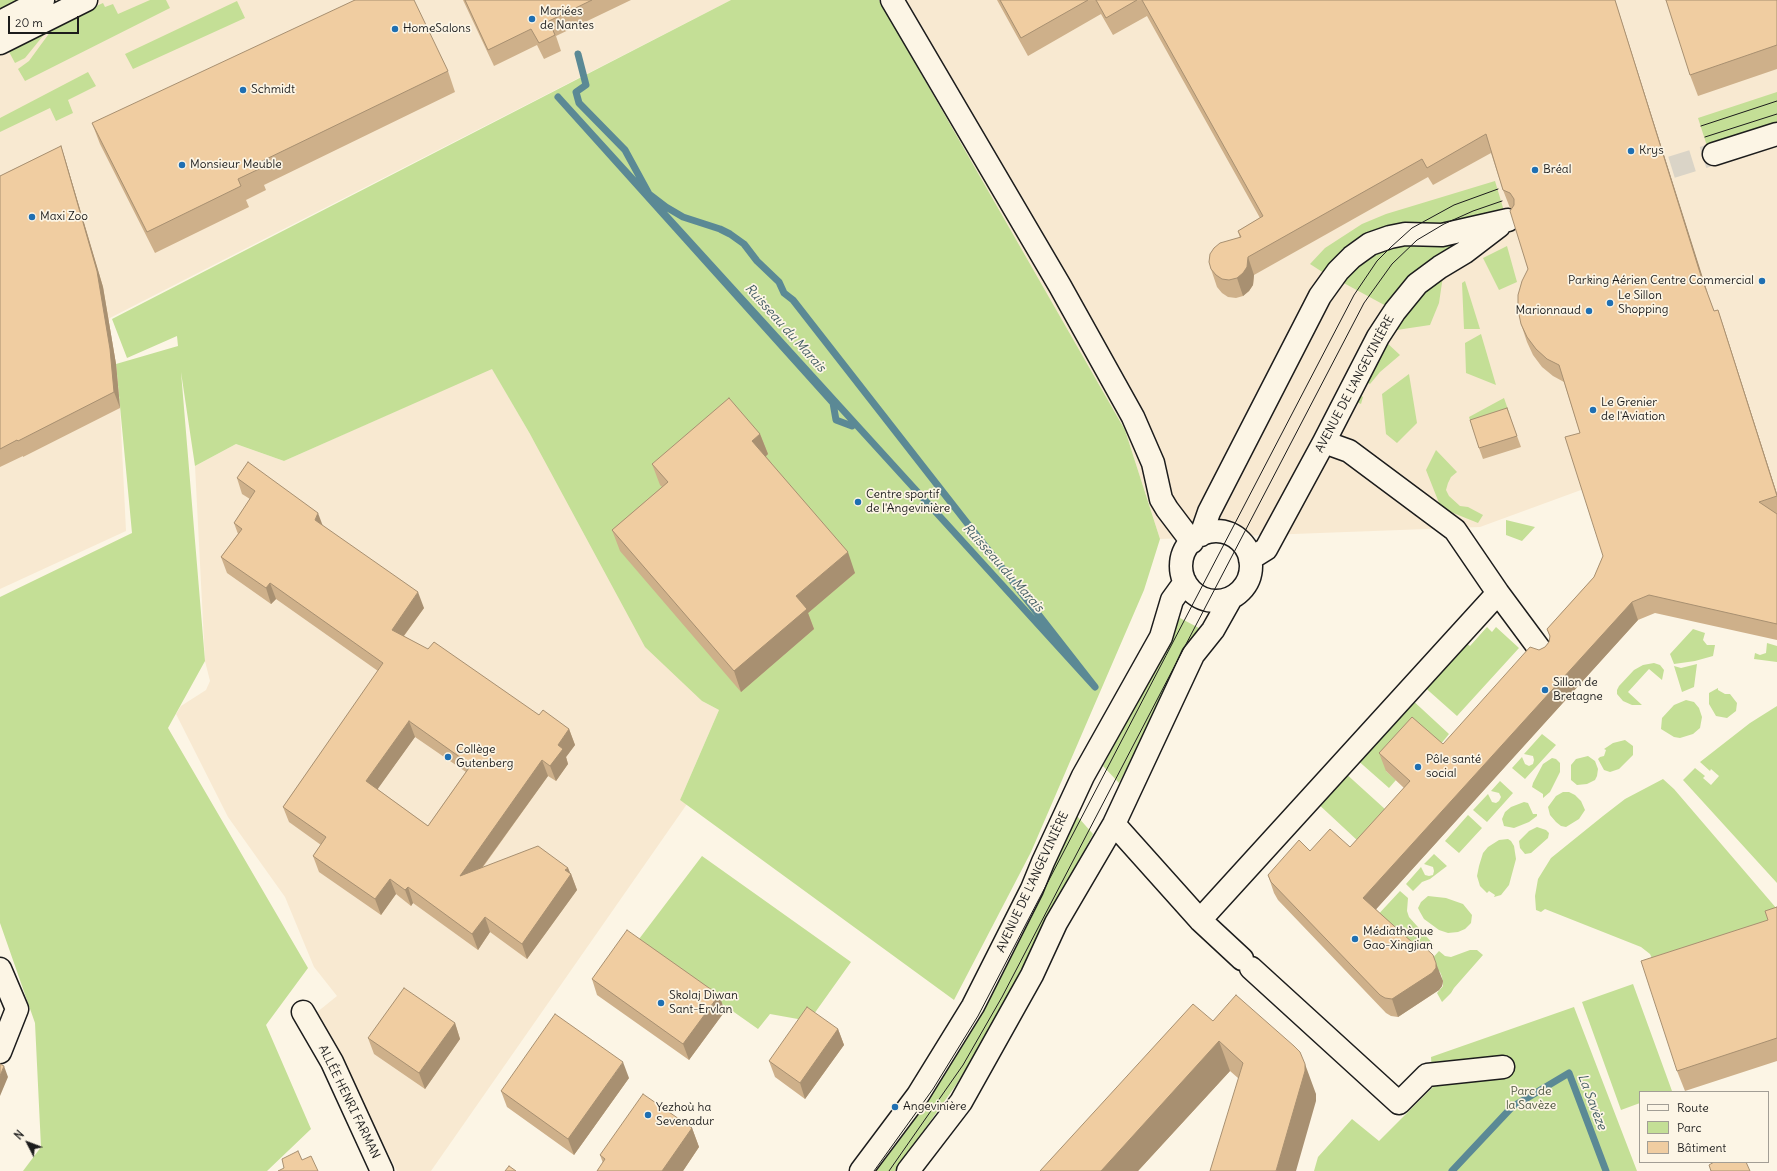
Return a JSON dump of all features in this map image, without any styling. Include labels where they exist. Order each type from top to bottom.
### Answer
[{"type":"street","points":[[0,22],[43,0]]},
{"type":"street","points":[[0,43],[86,0]]},
{"type":"street","points":[[892,0],[1071,306],[1133,417],[1152,463],[1161,499],[1167,509],[1197,538]]},
{"type":"street","points":[[1714,154],[1777,134]]},
{"type":"street","name":"AVENUE DE L'ANGEVINIÈRE","points":[[1197,538],[1320,296],[1338,271],[1352,257],[1370,244],[1390,237],[1405,234],[1442,235],[1508,220],[1418,284],[1395,311],[1378,337],[1324,442],[1266,549],[1250,559]]},
{"type":"street","points":[[1324,442],[1348,451],[1454,530],[1544,655]]},
{"type":"street","points":[[1214,532],[1229,534],[1243,544],[1250,559],[1251,566],[1248,580],[1239,592],[1231,598],[1219,601],[1208,601],[1197,596],[1185,582],[1182,561],[1185,552],[1197,538],[1214,532]]},
{"type":"street","name":"AVENUE DE L'ANGEVINIÈRE","points":[[862,1171],[918,1095],[973,1006],[1032,889],[1083,776],[1161,637],[1172,600],[1185,582]]},
{"type":"street","points":[[1200,920],[1498,593]]},
{"type":"street","points":[[908,1171],[961,1102],[1032,975],[1056,923],[1114,824],[1193,655],[1213,630],[1231,598]]},
{"type":"street","points":[[1114,824],[1200,920],[1399,1103],[1427,1076],[1503,1066]]},
{"type":"street","points":[[0,969],[17,1009],[0,1052]]},
{"type":"street","name":"ALLÉE HENRI FARMAN","points":[[303,1012],[332,1062],[382,1171]]},
{"type":"shaded area","points":[[0,0],[731,0],[108,319],[116,364],[120,408],[126,531],[0,589]]},
{"type":"shaded area","points":[[879,0],[1777,0],[1777,509],[1630,475],[1581,490],[1480,527],[1160,539],[1125,430]]},
{"type":"shaded area","name":"Collège Gutenberg","points":[[492,368],[530,434],[702,701],[719,710],[680,800],[687,804],[431,1171],[397,1171],[316,1013],[337,996],[314,967],[285,897],[228,817],[176,714],[181,706],[206,690],[210,681],[205,661],[195,466],[236,444],[284,461]]},
{"type":"green space","points":[[0,0],[27,0],[0,14]]},
{"type":"green space","points":[[150,0],[166,0],[170,8],[25,81],[18,69],[29,61],[56,24],[103,3],[105,7],[113,4],[118,14]]},
{"type":"green space","name":"Centre sportif de l'Angevinière","points":[[731,0],[879,0],[1125,430],[1160,539],[1144,590],[1031,852],[954,1000],[680,800],[719,710],[702,701],[645,647],[530,434],[492,369],[284,461],[236,444],[195,466],[181,372],[205,661],[168,728],[308,968],[266,1025],[311,1129],[267,1171],[23,1171],[41,1147],[35,1023],[0,923],[0,597],[132,533],[116,364],[178,346],[177,336],[127,358],[112,319]]},
{"type":"green space","points":[[237,1],[245,18],[133,69],[125,54]]},
{"type":"green space","points":[[51,26],[25,58],[15,63],[7,48]]},
{"type":"green space","points":[[88,72],[96,86],[68,100],[73,113],[56,121],[50,108],[0,132],[0,118]]},
{"type":"green space","points":[[1777,92],[1777,123],[1707,146],[1698,118]]},
{"type":"green space","points":[[1495,181],[1504,211],[1452,227],[1410,226],[1327,275],[1310,264],[1325,248],[1362,224],[1386,214]]},
{"type":"green space","points":[[1466,241],[1388,307],[1340,281],[1368,258],[1385,249],[1405,246],[1434,246]]},
{"type":"green space","points":[[1507,246],[1517,282],[1499,290],[1483,258]]},
{"type":"green space","points":[[1443,276],[1439,303],[1430,325],[1390,331],[1386,342],[1400,355],[1380,372],[1370,384],[1364,381],[1357,393],[1363,397],[1361,404],[1351,399],[1382,340],[1428,286]]},
{"type":"green space","points":[[1465,281],[1480,329],[1464,329],[1462,283]]},
{"type":"green space","points":[[1481,334],[1496,385],[1466,373],[1465,343]]},
{"type":"green space","points":[[1409,374],[1417,423],[1397,443],[1386,434],[1382,394]]},
{"type":"green space","points":[[1504,398],[1511,418],[1473,430],[1469,417]]},
{"type":"green space","points":[[1436,450],[1457,472],[1451,477],[1448,483],[1446,490],[1449,496],[1460,506],[1468,507],[1483,515],[1478,523],[1441,508],[1426,470]]},
{"type":"green space","points":[[1506,520],[1535,527],[1522,541],[1506,535]]},
{"type":"green space","points":[[1180,618],[1199,628],[1119,783],[1103,766]]},
{"type":"green space","points":[[1487,627],[1492,632],[1496,627],[1519,648],[1457,716],[1421,684],[1462,640],[1470,646]]},
{"type":"green space","points":[[1693,629],[1705,633],[1703,640],[1707,645],[1715,645],[1713,656],[1695,661],[1674,664],[1670,654]]},
{"type":"green space","points":[[1767,643],[1777,646],[1777,662],[1754,659],[1755,653],[1760,655],[1766,653]]},
{"type":"green space","points":[[1654,663],[1660,665],[1664,670],[1662,680],[1649,669],[1628,692],[1642,705],[1632,705],[1623,701],[1617,694],[1619,686],[1634,670],[1643,665]]},
{"type":"green space","points":[[1697,664],[1694,687],[1682,692],[1674,666],[1681,668]]},
{"type":"green space","points":[[1718,688],[1718,690],[1725,694],[1730,694],[1737,703],[1736,711],[1727,718],[1716,716],[1709,704],[1709,693]]},
{"type":"green space","points":[[1409,697],[1449,734],[1436,750],[1386,771],[1396,780],[1389,788],[1355,758]]},
{"type":"green space","points":[[1686,700],[1694,702],[1699,708],[1702,717],[1700,728],[1693,734],[1680,738],[1674,737],[1661,729],[1662,718],[1674,705]]},
{"type":"green space","points":[[1777,706],[1777,883],[1683,780],[1695,768],[1705,776],[1703,778],[1711,785],[1719,776],[1711,769],[1710,771],[1700,762],[1750,723]]},
{"type":"green space","points":[[1542,734],[1556,745],[1525,779],[1512,768],[1522,757],[1525,764],[1529,766],[1533,764],[1533,756],[1524,754]]},
{"type":"green space","points":[[1625,740],[1633,746],[1633,755],[1619,769],[1610,772],[1604,770],[1598,759],[1604,756],[1606,750],[1604,749],[1613,743]]},
{"type":"green space","points":[[1588,756],[1595,761],[1598,769],[1597,776],[1595,780],[1587,784],[1577,785],[1571,780],[1571,765],[1576,759]]},
{"type":"green space","points":[[1552,758],[1556,759],[1560,763],[1560,772],[1550,792],[1543,798],[1543,794],[1532,787],[1543,764]]},
{"type":"green space","points":[[1343,771],[1386,810],[1358,841],[1315,801]]},
{"type":"green space","points":[[1663,779],[1674,789],[1777,909],[1777,929],[1656,967],[1650,954],[1641,947],[1545,909],[1541,912],[1536,910],[1535,896],[1538,879],[1551,858],[1625,799]]},
{"type":"green space","points":[[1500,781],[1513,793],[1487,822],[1473,810],[1488,794],[1492,802],[1496,803],[1499,801],[1501,797],[1499,793],[1491,791]]},
{"type":"green space","points":[[1563,792],[1569,792],[1575,795],[1581,801],[1585,810],[1579,819],[1566,827],[1561,826],[1556,822],[1550,815],[1548,807],[1556,796]]},
{"type":"green space","points":[[1524,802],[1528,803],[1533,814],[1537,814],[1537,816],[1529,822],[1514,828],[1504,826],[1502,819],[1505,812],[1511,807]]},
{"type":"green space","points":[[1468,815],[1482,828],[1459,853],[1445,841]]},
{"type":"green space","points":[[1077,816],[1093,834],[990,1029],[956,1085],[895,1171],[868,1171],[987,988]]},
{"type":"green space","points":[[1537,827],[1546,830],[1549,833],[1548,838],[1531,853],[1525,854],[1520,848],[1519,841],[1529,831]]},
{"type":"green space","points":[[1508,839],[1514,846],[1516,859],[1509,885],[1501,895],[1494,897],[1495,895],[1489,891],[1487,893],[1480,886],[1477,876],[1479,866],[1483,853],[1488,847],[1499,840]]},
{"type":"green space","points":[[1434,854],[1447,866],[1430,879],[1422,882],[1413,891],[1406,884],[1421,867],[1425,875],[1433,875],[1433,867],[1424,864]]},
{"type":"green space","points":[[702,856],[851,962],[809,1021],[770,1014],[758,1029],[636,943]]},
{"type":"green space","points":[[1400,891],[1408,898],[1407,911],[1409,917],[1434,945],[1422,957],[1374,919]]},
{"type":"green space","points":[[1428,896],[1446,898],[1463,904],[1472,915],[1471,923],[1465,929],[1458,932],[1448,933],[1439,930],[1424,919],[1418,908],[1421,902]]},
{"type":"green space","points":[[1470,950],[1477,950],[1483,955],[1442,1002],[1437,993],[1443,986],[1442,977],[1440,972],[1429,962],[1439,951],[1445,956],[1451,957]]},
{"type":"green space","points":[[1633,984],[1672,1091],[1639,1091],[1639,1103],[1621,1110],[1582,1002]]},
{"type":"green space","name":"Parc de la Savèze","points":[[1574,1007],[1637,1171],[1314,1171],[1318,1157],[1352,1119],[1379,1141],[1433,1087],[1431,1057]]},
{"type":"building","points":[[355,0],[414,0],[448,71],[256,164],[259,169],[238,179],[241,186],[147,232],[92,123]]},
{"type":"building","name":"Mariées de Nantes","points":[[465,0],[592,0],[549,21],[555,35],[539,43],[531,29],[488,50]]},
{"type":"building","points":[[1000,0],[1088,0],[1021,38]]},
{"type":"building","points":[[1096,0],[1137,0],[1106,18]]},
{"type":"building","name":"Le Sillon Shopping","points":[[1142,0],[1615,0],[1701,276],[1714,311],[1718,310],[1777,496],[1759,502],[1777,514],[1777,624],[1649,595],[1632,602],[1363,898],[1413,943],[1416,939],[1433,955],[1436,963],[1436,968],[1432,973],[1392,999],[1385,998],[1380,995],[1271,882],[1268,875],[1299,840],[1310,851],[1330,829],[1350,847],[1410,781],[1379,753],[1412,717],[1443,744],[1530,647],[1539,650],[1545,647],[1549,642],[1550,636],[1547,629],[1594,577],[1603,556],[1565,437],[1580,433],[1559,365],[1547,359],[1536,349],[1527,337],[1521,324],[1518,310],[1518,295],[1522,281],[1528,269],[1510,211],[1514,205],[1514,199],[1510,193],[1503,190],[1486,134],[1427,168],[1422,159],[1248,257],[1247,267],[1237,278],[1229,280],[1222,279],[1211,269],[1209,262],[1210,254],[1220,243],[1241,237],[1238,231],[1263,216]]},
{"type":"building","points":[[1666,0],[1777,0],[1777,45],[1690,75]]},
{"type":"building","points":[[61,146],[97,271],[110,349],[114,392],[0,449],[0,176]]},
{"type":"building","points":[[729,398],[760,434],[752,441],[848,552],[796,596],[807,609],[734,671],[612,530],[668,482],[652,464]]},
{"type":"building","points":[[1507,408],[1517,436],[1479,448],[1470,420]]},
{"type":"building","points":[[248,462],[318,513],[315,520],[418,592],[392,630],[428,649],[434,642],[539,715],[543,710],[569,729],[558,745],[563,749],[550,766],[542,760],[460,876],[538,846],[568,868],[565,870],[571,874],[522,944],[485,917],[472,934],[408,887],[405,890],[390,879],[375,899],[313,856],[326,837],[283,807],[383,663],[270,583],[266,588],[221,557],[242,529],[234,523],[255,491],[237,478]],"holes":[[[409,721],[471,765],[428,826],[366,781]]]},
{"type":"building","points":[[1777,907],[1777,1038],[1677,1071],[1641,961],[1768,920],[1765,911]]},
{"type":"building","name":"Skolaj Diwan Sant-Ervlan","points":[[627,930],[719,995],[683,1044],[592,979]]},
{"type":"building","points":[[404,988],[455,1023],[419,1073],[368,1038]]},
{"type":"building","points":[[1236,995],[1300,1052],[1305,1064],[1305,1071],[1276,1171],[1210,1171],[1243,1063],[1219,1041],[1101,1171],[1040,1171],[1193,1004],[1213,1021]]},
{"type":"building","points":[[807,1007],[838,1029],[800,1083],[769,1061]]},
{"type":"building","points":[[555,1014],[623,1062],[568,1139],[501,1091]]},
{"type":"building","points":[[0,1064],[4,1066],[0,1076]]},
{"type":"building","points":[[643,1094],[692,1128],[662,1171],[597,1171],[605,1159],[600,1155]]},
{"type":"building","points":[[298,1151],[302,1160],[311,1156],[318,1171],[278,1171],[284,1168],[282,1159]]},
{"type":"building","points":[[1712,1163],[1746,1163],[1750,1171],[1711,1171],[1709,1165]]},
{"type":"building","points":[[509,1166],[516,1171],[505,1171]]},
{"type":"waterway","name":"Ruisseau du Marais","points":[[578,54],[586,85],[576,92],[579,103],[625,150],[649,194],[666,207],[683,217],[720,229],[730,234],[744,244],[757,261],[779,282],[784,293],[793,300],[1095,687],[558,97],[833,403],[836,420],[852,426]]},
{"type":"waterway","name":"La Savèze","points":[[1452,1171],[1512,1107],[1569,1073],[1606,1171]]},
{"type":"tunnel","points":[[1640,177],[1714,154]]},
{"type":"tram line","points":[[1701,126],[1777,101]]},
{"type":"tram line","points":[[1705,137],[1777,114]]},
{"type":"tram line","points":[[874,1171],[933,1089],[978,1016],[1354,295],[1377,261],[1412,228],[1454,205],[1498,189]]},
{"type":"tram line","points":[[889,1171],[963,1065],[1002,997],[1364,303],[1392,264],[1417,240],[1444,224],[1473,211],[1502,201]]},
{"type":"place","name":"Mariées de Nantes","points":[[532,19]]},
{"type":"place","name":"HomeSalons","points":[[395,29]]},
{"type":"place","name":"Schmidt","points":[[243,90]]},
{"type":"place","name":"Krys","points":[[1631,151]]},
{"type":"place","name":"Monsieur Meuble","points":[[182,165]]},
{"type":"place","name":"Bréal","points":[[1535,170]]},
{"type":"place","name":"Maxi Zoo","points":[[32,217]]},
{"type":"place","name":"Parking Aérien Centre Commercial","points":[[1762,281]]},
{"type":"place","name":"Le Sillon Shopping","points":[[1610,303]]},
{"type":"place","name":"Marionnaud","points":[[1589,311]]},
{"type":"place","name":"Le Grenier de l'Aviation","points":[[1593,410]]},
{"type":"place","name":"Centre sportif de l'Angevinière","points":[[858,502]]},
{"type":"place","name":"Sillon de Bretagne","points":[[1545,690]]},
{"type":"place","name":"Collège Gutenberg","points":[[448,757]]},
{"type":"place","name":"Pôle santé social","points":[[1418,767]]},
{"type":"place","name":"Médiathèque Gao-Xingjian","points":[[1355,939]]},
{"type":"place","name":"Skolaj Diwan Sant-Ervlan","points":[[661,1003]]},
{"type":"place","name":"Angevinière","points":[[895,1107]]},
{"type":"place","name":"Yezhoù ha Sevenadur","points":[[648,1115]]}]
